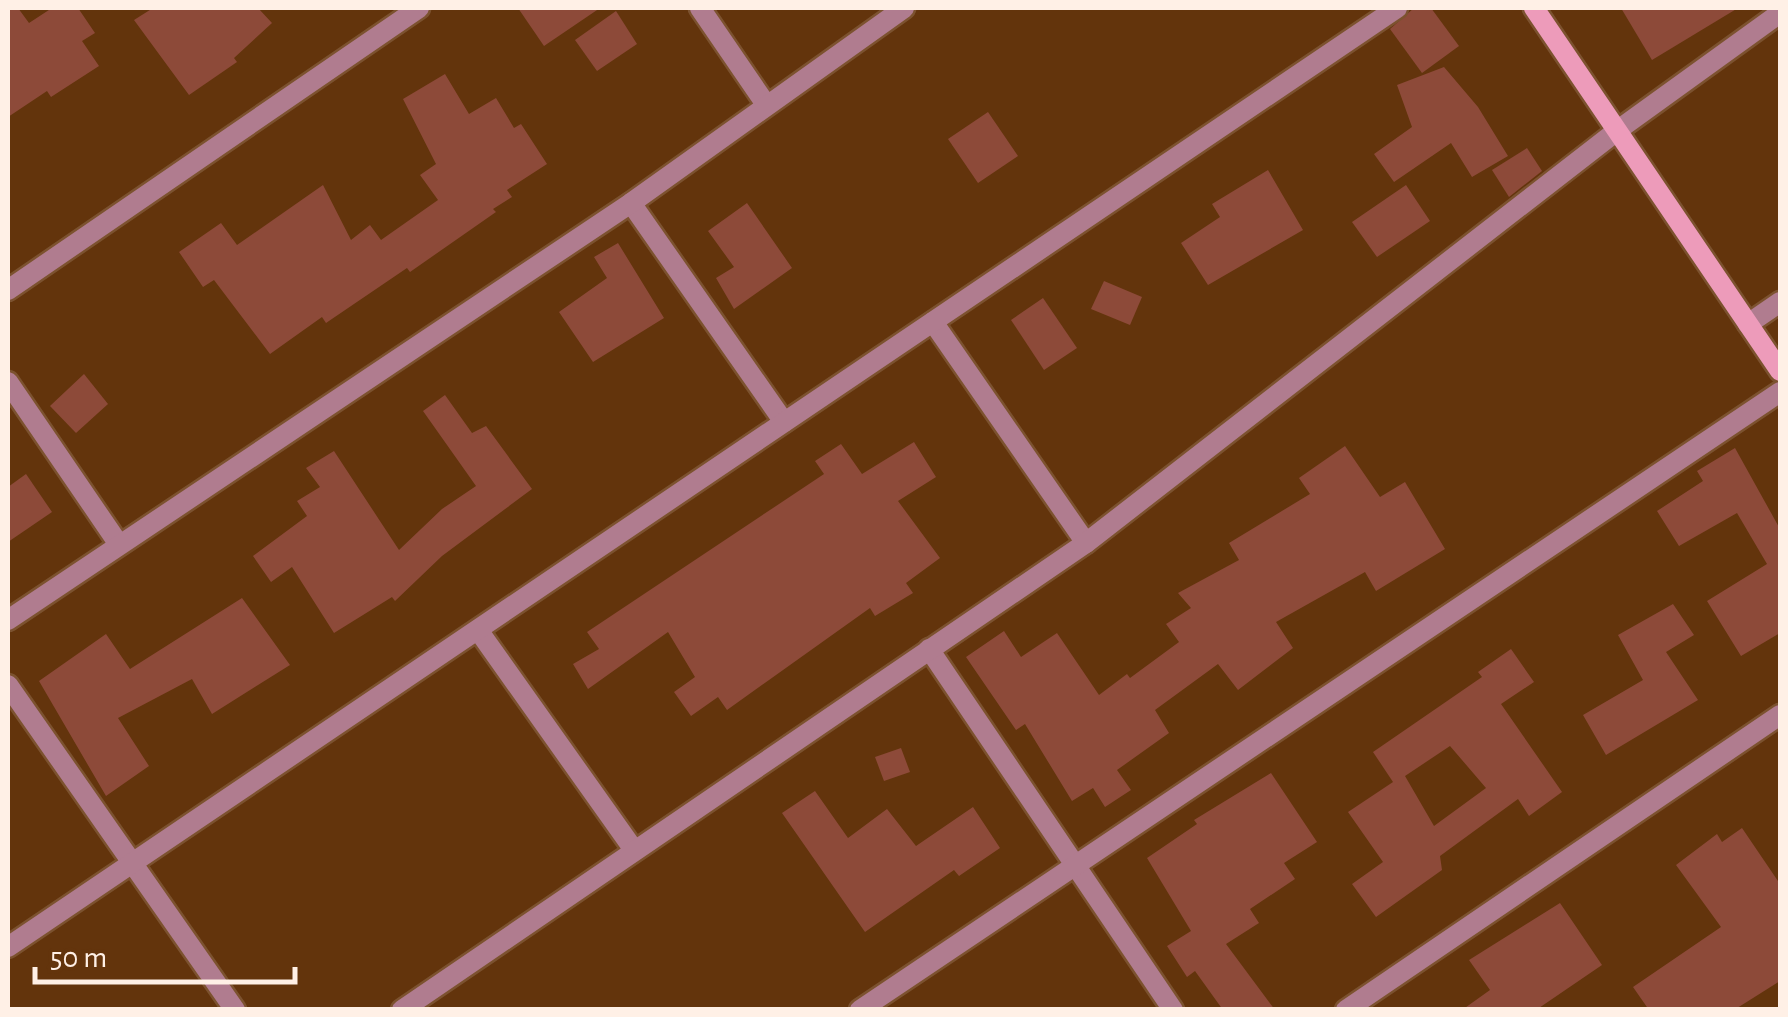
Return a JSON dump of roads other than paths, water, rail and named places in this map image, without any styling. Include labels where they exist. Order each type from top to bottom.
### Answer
[{"type":"main road","points":[[1534,8],[1780,370]]},
{"type":"street","points":[[8,290],[417,8]]},
{"type":"street","points":[[700,8],[765,103]]},
{"type":"street","points":[[8,620],[632,203],[765,103],[904,8]]},
{"type":"street","points":[[8,947],[1396,8]]},
{"type":"street","points":[[402,1010],[1086,543],[1618,130],[1780,13]]},
{"type":"street","points":[[632,203],[784,422]]},
{"type":"street","points":[[1748,324],[1780,302]]},
{"type":"street","points":[[932,322],[1086,543]]},
{"type":"street","points":[[8,382],[118,543]]},
{"type":"street","points":[[860,1010],[1780,392]]},
{"type":"street","points":[[478,630],[634,850]]},
{"type":"street","points":[[929,649],[1173,1010]]},
{"type":"street","points":[[8,685],[235,1010]]},
{"type":"street","points":[[1359,1006],[1780,715]]}]
